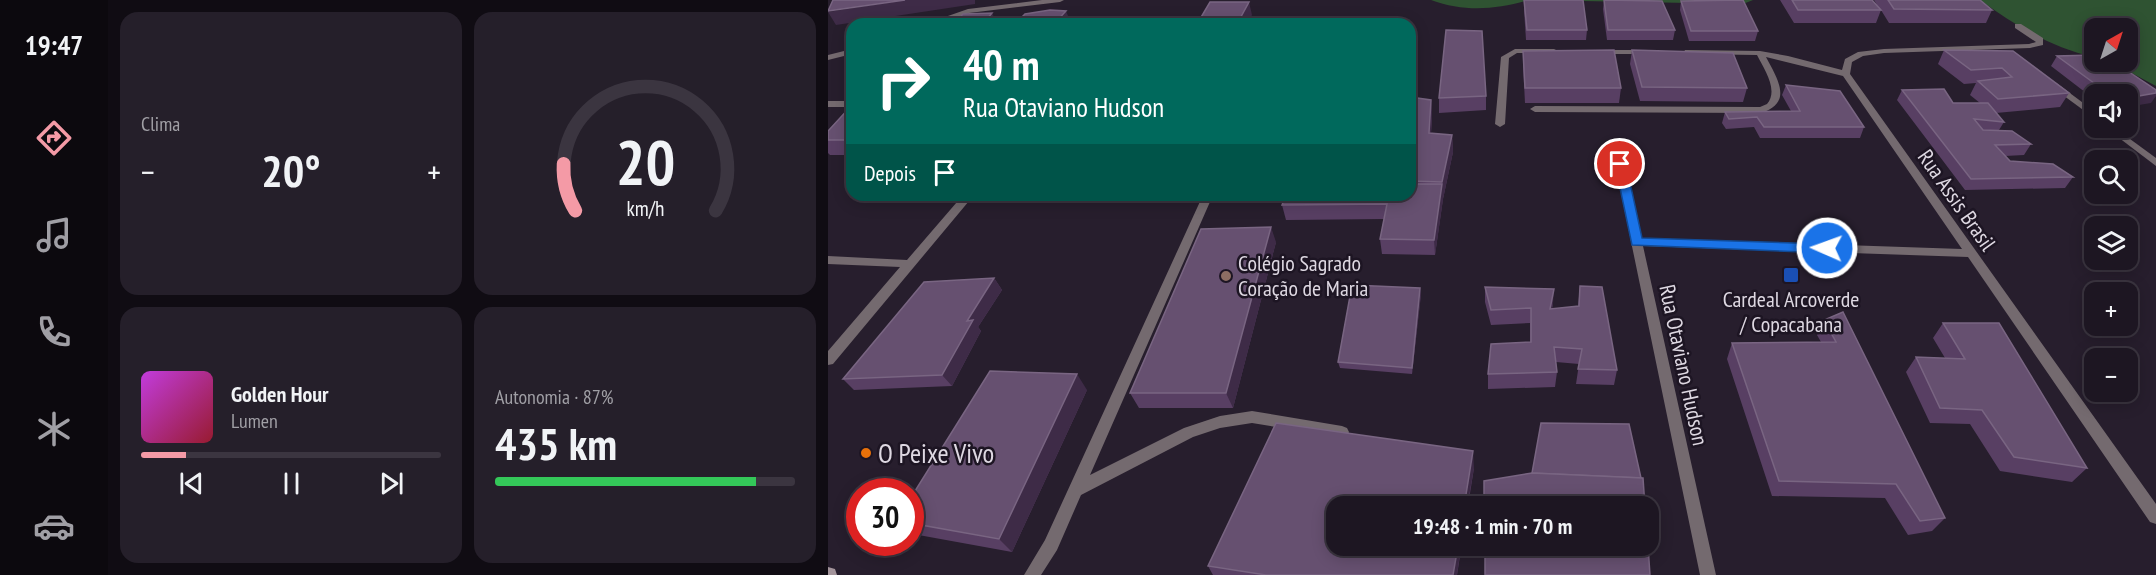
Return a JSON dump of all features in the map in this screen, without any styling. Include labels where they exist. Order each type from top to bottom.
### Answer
[{"type":"street","points":[[947,18],[968,11],[1060,0]]},
{"type":"street","points":[[1683,52],[1760,54],[1788,58],[1846,74],[1848,61],[1861,54],[1884,51],[2009,50],[2040,43],[2040,40],[2018,26]]},
{"type":"street","points":[[1500,124],[1505,57],[1515,51],[1563,51]]},
{"type":"street","points":[[1587,51],[1659,52]]},
{"type":"street","points":[[828,57],[846,52]]},
{"type":"street","points":[[1535,109],[1761,110],[1770,108],[1778,92],[1760,54]]},
{"type":"street","name":"Rua Assis Brasil","points":[[1846,74],[2156,517]]},
{"type":"street","points":[[2049,81],[2084,107]]},
{"type":"street","points":[[828,104],[846,104]]},
{"type":"street","points":[[2123,138],[2156,163]]},
{"type":"street","name":"Rua Otaviano Hudson","points":[[1620,164],[1708,575]]},
{"type":"street","points":[[828,360],[964,201]]},
{"type":"street","points":[[1032,575],[1051,545],[1205,201]]},
{"type":"street","points":[[1636,242],[1970,253]]},
{"type":"street","points":[[828,260],[911,264]]},
{"type":"street","points":[[1076,490],[1189,432],[1220,422],[1252,417],[1354,434]]},
{"type":"green space","points":[[1431,0],[1529,0],[1492,8],[1468,8]]},
{"type":"green space","points":[[1529,0],[1753,0],[1743,4]]},
{"type":"green space","points":[[1980,0],[2156,0],[2156,86],[2130,72],[2138,72],[2138,18],[2084,18],[2084,54],[2048,41]]},
{"type":"building","points":[[833,0],[905,0],[828,11]]},
{"type":"building","points":[[1524,0],[1583,0],[1587,30],[1527,30]]},
{"type":"building","points":[[1604,0],[1662,1],[1675,30],[1608,30]]},
{"type":"building","points":[[1743,0],[1758,31],[1691,31],[1681,1]]},
{"type":"building","points":[[1792,0],[1872,0],[1881,10],[1798,10]]},
{"type":"building","points":[[1888,0],[1980,0],[1992,10],[1894,9]]},
{"type":"building","points":[[1210,2],[1249,2],[1240,18],[1201,18]]},
{"type":"building","points":[[1050,10],[1066,11],[1060,18],[1021,18],[1025,14]]},
{"type":"building","points":[[992,13],[988,18],[959,18],[963,14]]},
{"type":"building","points":[[1446,30],[1482,31],[1486,96],[1439,98]]},
{"type":"building","points":[[1614,50],[1621,88],[1525,88],[1523,51]]},
{"type":"building","points":[[1632,50],[1733,53],[1747,88],[1642,87]]},
{"type":"building","points":[[1944,50],[2013,51],[2069,93],[1998,99],[1978,81],[2012,77],[2002,68],[1971,70]]},
{"type":"building","points":[[2084,55],[2084,72],[2129,72],[2156,90],[2156,93],[2138,96],[2138,84],[2095,84],[2057,56]]},
{"type":"building","points":[[1786,85],[1840,91],[1864,127],[1764,127],[1757,117],[1729,119],[1725,112],[1800,111]]},
{"type":"building","points":[[1944,89],[1953,103],[1988,103],[2004,122],[1974,119],[1983,130],[2012,131],[2031,144],[1995,145],[2010,161],[2053,164],[2073,177],[1971,179],[1902,90]]},
{"type":"building","points":[[1416,98],[1431,100],[1429,133],[1452,135],[1442,182],[1416,181]]},
{"type":"building","points":[[846,112],[846,140],[828,140],[828,131]]},
{"type":"building","points":[[1416,184],[1442,184],[1434,240],[1380,239],[1387,204],[1282,205],[1284,201],[1416,201]]},
{"type":"building","points":[[1271,227],[1226,393],[1130,393],[1201,229]]},
{"type":"building","points":[[994,278],[967,321],[973,320],[942,375],[843,379],[924,282]]},
{"type":"building","points":[[1352,285],[1420,288],[1412,368],[1338,362]]},
{"type":"building","points":[[1580,286],[1602,287],[1617,370],[1578,369],[1582,349],[1554,347],[1557,372],[1488,374],[1491,344],[1531,342],[1531,308],[1491,310],[1485,287],[1554,289],[1550,309],[1579,306]]},
{"type":"building","points":[[1843,312],[1945,518],[1920,521],[1896,484],[1779,481],[1732,343],[1836,342],[1824,320]]},
{"type":"building","points":[[1943,323],[1999,323],[2087,468],[2014,457],[1982,410],[1940,408],[1916,357],[1965,359]]},
{"type":"building","points":[[990,371],[1077,374],[999,539],[924,526],[923,478]]},
{"type":"building","points":[[1276,423],[1473,451],[1466,496],[1326,496],[1326,556],[1456,556],[1453,575],[1266,575],[1208,566]]},
{"type":"building","points":[[1541,423],[1629,424],[1641,478],[1532,473]]},
{"type":"building","points":[[1532,473],[1643,478],[1644,496],[1484,496],[1484,481]]},
{"type":"building","points":[[1485,556],[1649,556],[1650,575],[1485,575]]},
{"type":"place","name":"Cardeal Arcoverde / Copacabana","points":[[1791,275]]},
{"type":"place","name":"Colégio Sagrado Coração de Maria","points":[[1226,276]]},
{"type":"place","name":"O Peixe Vivo","points":[[866,453]]},
{"type":"route","points":[[1620,164],[1636,242],[1827,248]]}]
